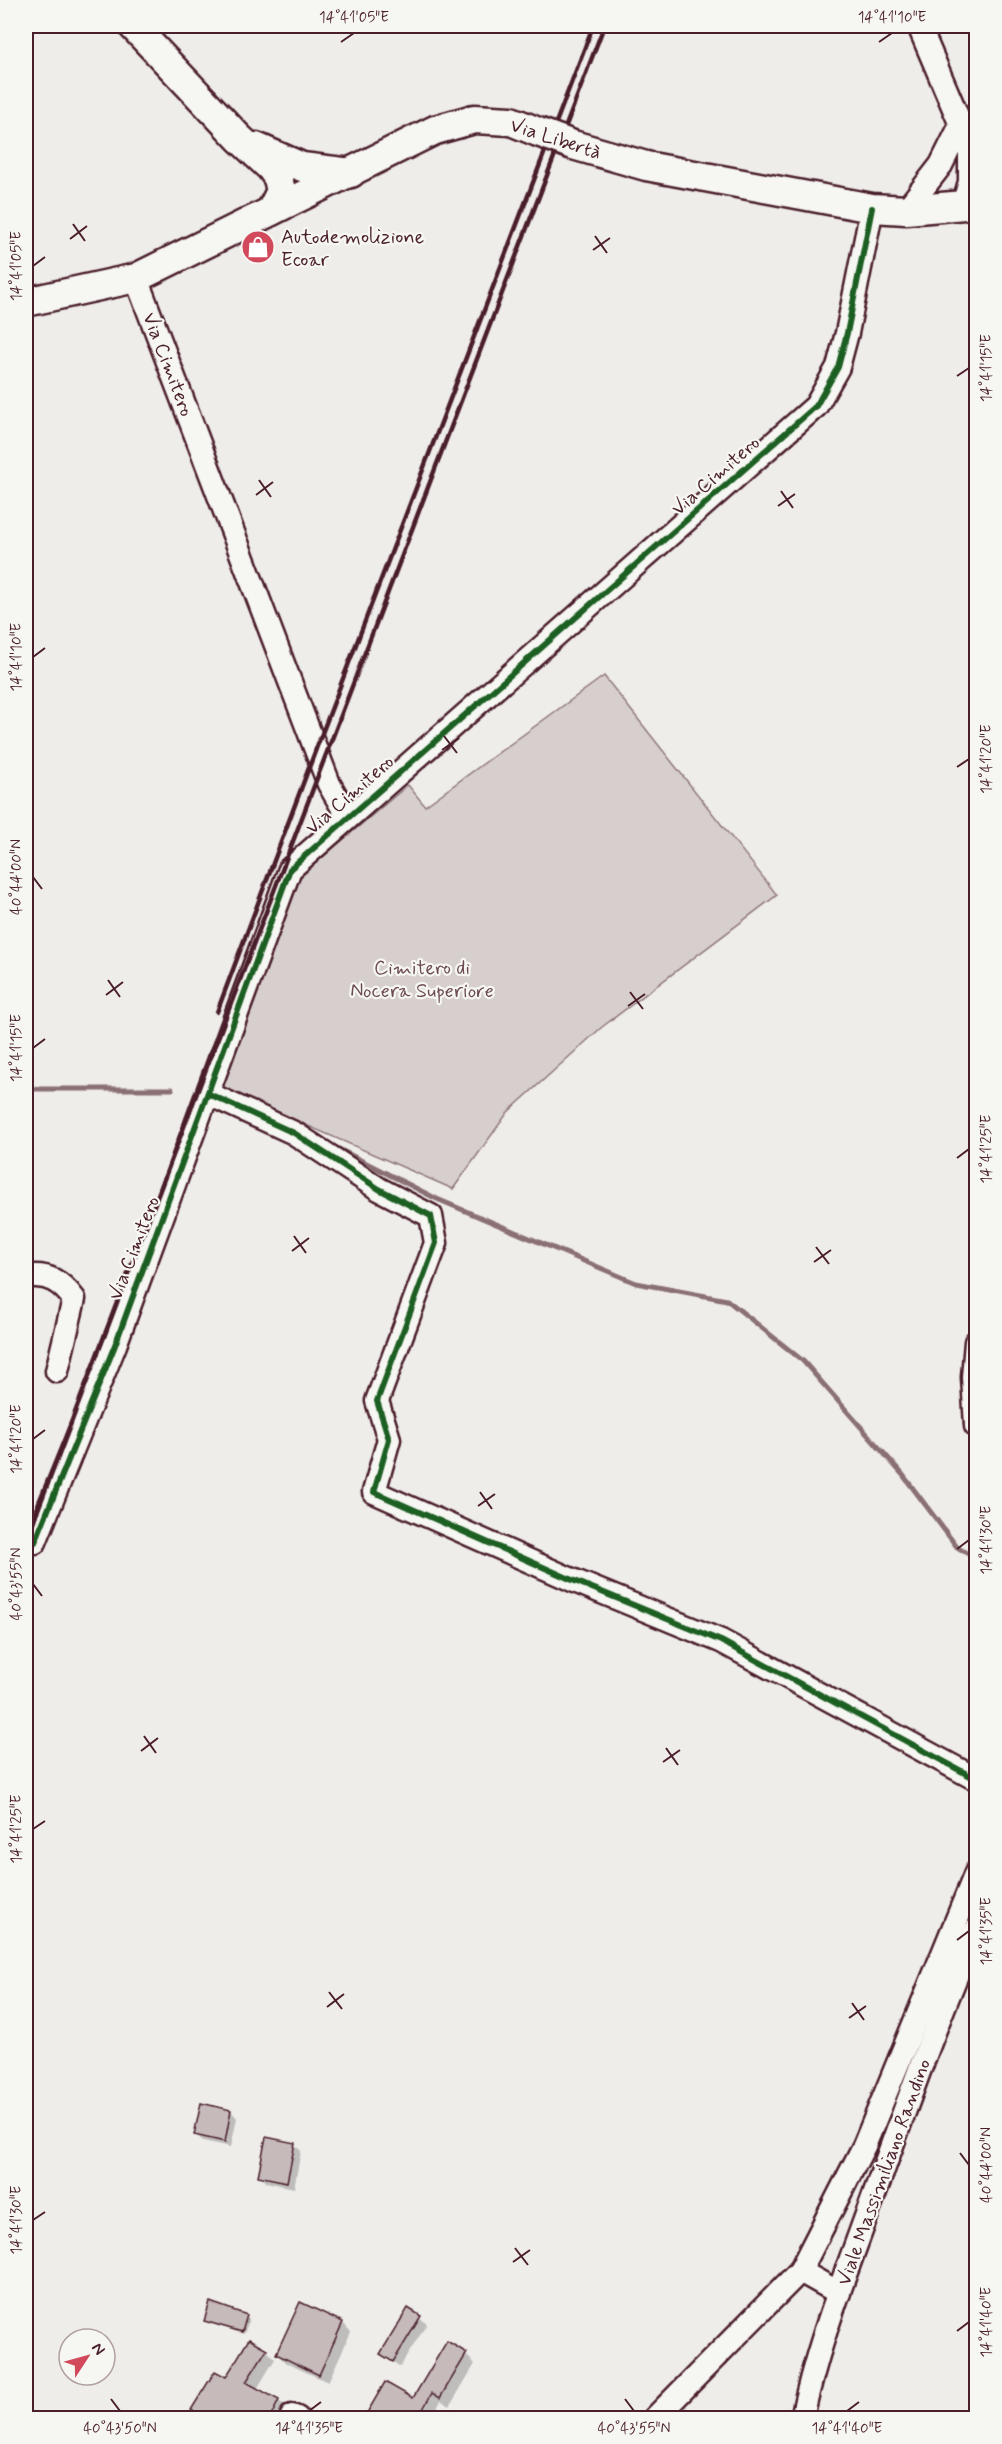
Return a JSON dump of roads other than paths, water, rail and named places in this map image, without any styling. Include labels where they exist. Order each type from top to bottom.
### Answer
[{"type":"main road","points":[[133,26],[239,138],[271,168],[278,178],[281,191],[271,211]]},
{"type":"main road","name":"Via Libertà","points":[[26,302],[136,278],[435,130],[474,119],[511,121],[573,145],[646,166],[872,208],[906,210],[970,205]]},
{"type":"main road","points":[[239,138],[302,167],[351,173]]},
{"type":"street","points":[[919,26],[965,138],[970,205]]},
{"type":"street","points":[[906,210],[940,165],[965,138]]},
{"type":"street","name":"Via Cimitero","points":[[35,1542],[106,1367],[209,1094],[290,869],[816,406],[838,368],[872,208]]},
{"type":"street","name":"Via Cimitero","points":[[136,278],[329,784],[348,817]]},
{"type":"street","points":[[209,1094],[294,1134],[379,1189],[431,1216],[436,1243],[377,1401],[389,1439],[374,1492],[570,1579],[721,1641],[976,1779]]},
{"type":"street","points":[[29,1276],[50,1277],[64,1287],[74,1299],[57,1371]]},
{"type":"street","points":[[976,1342],[973,1377],[976,1426]]},
{"type":"street","points":[[655,2418],[800,2271],[864,2146],[976,1873]]},
{"type":"street","name":"Viale Massimiliano Randino","points":[[802,2418],[810,2378],[838,2293],[942,2006],[976,1930]]},
{"type":"street","points":[[800,2271],[838,2293]]},
{"type":"waterway","points":[[26,1089],[172,1089]]},
{"type":"waterway","points":[[333,1146],[437,1199],[636,1283],[727,1300],[803,1361],[903,1475],[957,1547],[976,1559]]},
{"type":"railway","points":[[217,1012],[593,26]]},
{"type":"railway","points":[[26,1541],[604,26]]},
{"type":"place","name":"Autodemolizione Ecoar","points":[[258,247]]},
{"type":"park label","name":"Cimitero di Nocera Superiore","points":[[422,978]]}]
